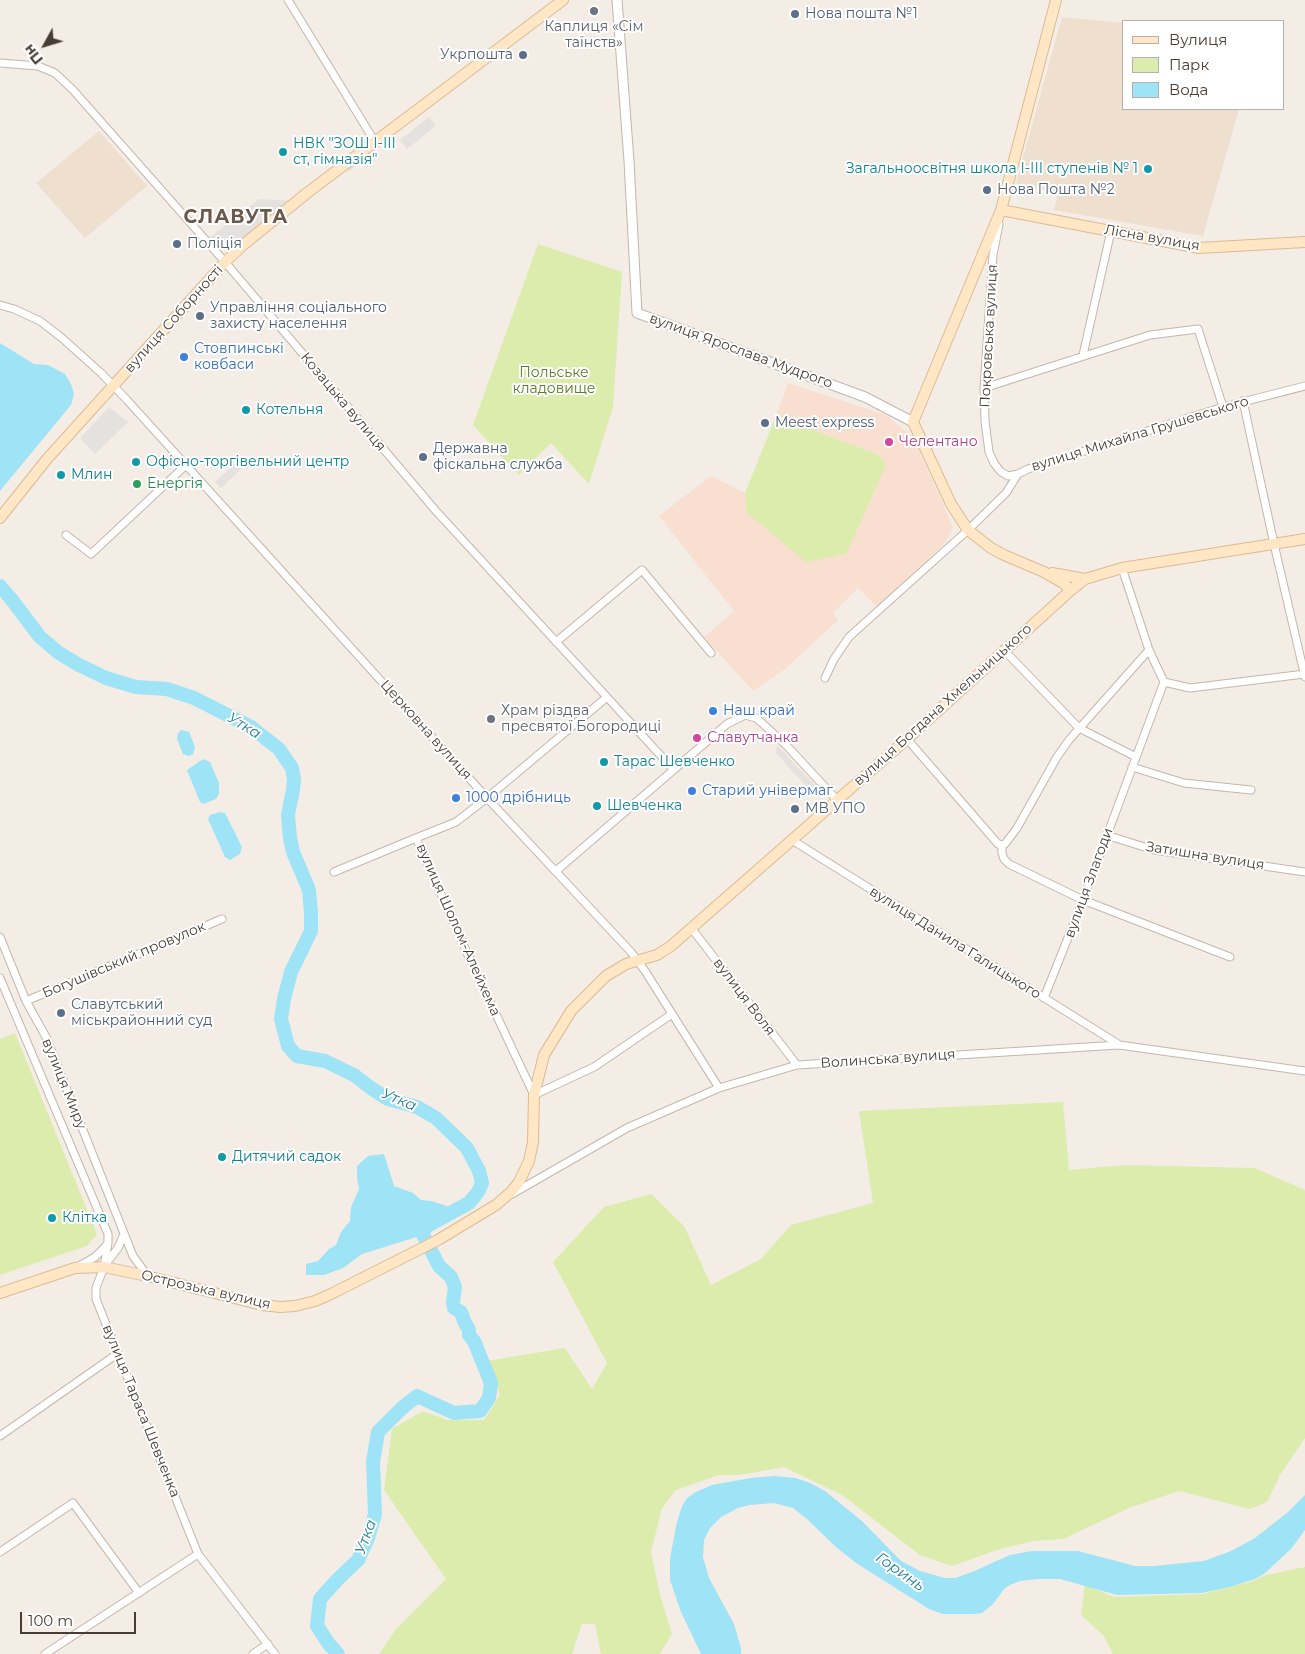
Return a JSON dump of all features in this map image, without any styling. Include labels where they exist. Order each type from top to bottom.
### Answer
[{"type":"main road","name":"вулиця Соборності","points":[[0,518],[47,459],[225,262],[243,245],[307,194],[563,0]]},
{"type":"main road","name":"Покровська вулиця","points":[[912,422],[1001,210],[1056,0]]},
{"type":"main road","name":"Лісна вулиця","points":[[1001,210],[1199,248],[1305,242]]},
{"type":"main road","points":[[912,422],[951,504],[968,530],[991,548],[1044,572],[1071,590]]},
{"type":"main road","name":"вулиця Богдана Хмельницького","points":[[406,1258],[501,1201],[519,1182],[529,1161],[533,1142],[534,1095],[544,1055],[571,1011],[606,976],[620,967],[664,951],[692,929],[907,739],[1071,590],[1085,579],[1122,568],[1305,539]]},
{"type":"main road","points":[[1044,572],[1085,579]]},
{"type":"main road","points":[[1044,572],[1057,586],[1060,600]]},
{"type":"main road","name":"Острозька вулиця","points":[[0,1293],[75,1268],[104,1267],[262,1305],[295,1306],[329,1295],[406,1258]]},
{"type":"street","points":[[288,0],[375,142]]},
{"type":"street","name":"вулиця Ярослава Мудрого","points":[[617,0],[629,161],[637,313],[865,397],[912,422]]},
{"type":"street","name":"Козацька вулиця","points":[[0,63],[38,66],[55,73],[73,90],[225,262],[436,510],[674,769]]},
{"type":"street","name":"Покровська вулиця","points":[[1001,210],[993,255],[984,388],[985,421],[989,452],[1000,471],[1008,476],[1018,474]]},
{"type":"street","points":[[1083,355],[1111,231]]},
{"type":"street","name":"Церковна вулиця","points":[[0,305],[40,321],[62,338],[114,386],[487,798],[637,960],[719,1088]]},
{"type":"street","points":[[984,388],[1150,335],[1198,329],[1223,407]]},
{"type":"street","name":"вулиця Михайла Грушевського","points":[[825,678],[834,659],[849,637],[968,530],[1006,493],[1018,474],[1028,468],[1223,407],[1305,386]]},
{"type":"street","points":[[1122,568],[1149,650],[1164,682],[1190,688],[1305,675],[1243,401]]},
{"type":"street","points":[[66,535],[91,554],[186,465]]},
{"type":"street","points":[[556,642],[642,570],[711,652]]},
{"type":"street","points":[[1004,650],[1079,728],[1136,756]]},
{"type":"street","points":[[1002,845],[1008,841],[1017,828],[1057,757],[1079,728],[1149,650]]},
{"type":"street","name":"вулиця Злагоди","points":[[1044,998],[1083,900],[1164,682]]},
{"type":"street","name":"вулиця Шолом-Алейхема","points":[[534,1095],[468,955],[416,838],[456,822],[607,697]]},
{"type":"street","points":[[556,871],[727,724],[740,716],[751,716],[762,723],[837,800]]},
{"type":"street","points":[[907,739],[998,844],[1002,845]]},
{"type":"street","points":[[1132,766],[1184,783],[1251,790]]},
{"type":"street","name":"Затишна вулиця","points":[[1106,834],[1154,850],[1305,872]]},
{"type":"street","points":[[334,872],[416,838]]},
{"type":"street","name":"вулиця Данила Галицького","points":[[792,840],[1119,1045]]},
{"type":"street","points":[[1002,845],[1004,859],[1009,864],[1083,900],[1230,957]]},
{"type":"street","name":"Богушівський провулок","points":[[26,1001],[222,919]]},
{"type":"street","name":"вулиця Воля","points":[[692,929],[797,1065]]},
{"type":"street","name":"вулиця Миру","points":[[0,937],[26,1001],[46,1037],[136,1262],[147,1276]]},
{"type":"street","name":"вулиця Миру","points":[[0,978],[106,1228],[108,1243],[104,1267]]},
{"type":"street","points":[[534,1095],[594,1067],[672,1014]]},
{"type":"street","name":"Волинська вулиця","points":[[501,1201],[627,1128],[700,1094],[797,1065],[1119,1045],[1305,1071]]},
{"type":"street","points":[[104,1267],[118,1248],[124,1234]]},
{"type":"street","points":[[75,1268],[95,1257],[108,1243]]},
{"type":"street","name":"вулиця Тараса Шевченка","points":[[104,1267],[96,1288],[96,1299],[198,1554],[275,1654]]},
{"type":"street","points":[[0,1436],[118,1354]]},
{"type":"street","points":[[0,1552],[73,1503],[139,1593]]},
{"type":"street","points":[[45,1654],[198,1554]]},
{"type":"street","points":[[253,1654],[268,1644]]},
{"type":"shaded area","points":[[1062,17],[1122,23],[1122,110],[1239,110],[1203,236],[1054,210],[1058,194],[1016,183]]},
{"type":"shaded area","points":[[429,117],[436,126],[407,149],[400,140]]},
{"type":"shaded area","points":[[99,131],[147,186],[85,238],[36,183]]},
{"type":"shaded area","points":[[375,142],[380,147],[349,171],[341,168]]},
{"type":"shaded area","points":[[259,199],[299,201],[243,245],[209,238]]},
{"type":"shaded area","points":[[788,383],[886,415],[913,437],[953,527],[945,543],[877,607],[858,588],[833,613],[838,620],[784,670],[753,691],[704,637],[734,611],[659,516],[711,476],[745,493],[746,512],[879,455],[776,416]]},
{"type":"shaded area","points":[[109,407],[128,422],[95,454],[80,438]]},
{"type":"shaded area","points":[[240,459],[245,465],[221,488],[215,482]]},
{"type":"shaded area","points":[[777,745],[824,795],[812,793],[776,753]]},
{"type":"green space","name":"Польське кладовище","points":[[538,244],[622,272],[613,407],[589,484],[551,443],[519,475],[473,425]]},
{"type":"green space","points":[[776,416],[879,455],[886,465],[846,554],[806,562],[746,512],[745,493]]},
{"type":"green space","points":[[15,1033],[97,1234],[87,1246],[0,1275],[0,1039]]},
{"type":"green space","points":[[1063,1102],[1069,1170],[1125,1165],[1255,1168],[1305,1190],[1305,1438],[1280,1475],[1267,1502],[1250,1509],[1179,1491],[1129,1508],[1063,1539],[1033,1541],[1000,1549],[952,1566],[920,1555],[842,1495],[784,1467],[740,1475],[719,1475],[676,1490],[662,1508],[651,1552],[660,1595],[672,1634],[660,1654],[601,1654],[595,1624],[582,1624],[572,1654],[379,1654],[396,1629],[446,1579],[384,1490],[392,1429],[423,1411],[447,1420],[484,1420],[500,1395],[487,1361],[565,1348],[592,1389],[607,1363],[553,1262],[604,1207],[651,1194],[684,1226],[711,1285],[761,1259],[791,1225],[873,1203],[859,1111]]},
{"type":"green space","points":[[1305,1567],[1305,1654],[1113,1654],[1103,1635],[1081,1615],[1085,1585],[1114,1597],[1203,1594],[1253,1581],[1266,1575]]},
{"type":"water","points":[[0,343],[34,364],[48,365],[65,374],[74,394],[71,405],[0,491]]},
{"type":"water","points":[[181,730],[189,732],[195,747],[193,754],[189,756],[183,754],[177,739],[178,733]]},
{"type":"water","points":[[203,759],[210,762],[219,783],[219,794],[216,799],[203,804],[200,802],[187,770]]},
{"type":"water","points":[[220,812],[225,813],[242,847],[240,854],[230,860],[225,857],[208,819],[210,815]]},
{"type":"water","points":[[384,1154],[394,1186],[413,1193],[421,1200],[447,1206],[448,1221],[423,1235],[362,1254],[343,1268],[324,1275],[306,1275],[306,1264],[318,1261],[329,1249],[336,1245],[341,1232],[350,1221],[351,1207],[359,1189],[357,1166],[368,1156]]},
{"type":"water","name":"Горинь","points":[[775,1476],[795,1478],[825,1491],[862,1521],[901,1561],[920,1571],[945,1578],[955,1578],[1010,1555],[1032,1551],[1078,1551],[1135,1566],[1204,1561],[1231,1551],[1255,1538],[1288,1512],[1305,1495],[1305,1530],[1291,1549],[1264,1574],[1230,1587],[1202,1593],[1117,1595],[1060,1579],[1038,1579],[1020,1581],[1005,1588],[993,1604],[982,1613],[943,1614],[929,1609],[856,1563],[793,1508],[774,1503],[749,1505],[738,1508],[721,1517],[710,1528],[704,1540],[703,1557],[709,1578],[734,1624],[741,1654],[701,1654],[681,1612],[670,1580],[670,1558],[682,1506],[687,1498],[712,1485]]},
{"type":"waterway","name":"Утка","points":[[0,586],[40,637],[59,653],[79,665],[106,678],[136,687],[167,689],[194,698],[251,727],[279,749],[292,768],[294,779],[288,815],[290,838],[293,852],[309,890],[311,913],[311,931],[291,972],[284,999],[281,1019],[288,1046],[297,1056],[325,1061],[354,1075],[388,1099],[417,1107],[436,1118],[467,1148],[479,1171],[482,1183],[478,1192],[469,1203],[425,1227],[423,1235],[439,1266],[451,1277],[455,1287],[454,1308],[461,1312],[469,1330],[469,1335],[474,1341],[491,1383],[489,1398],[480,1411],[454,1413],[417,1396],[378,1432],[373,1462],[375,1514],[368,1538],[358,1560],[320,1599],[317,1626],[338,1654]]},
{"type":"place","name":"Каплиця «Сім таїнств»","points":[[594,11]]},
{"type":"place","name":"Нова пошта №1","points":[[795,14]]},
{"type":"place","name":"Укрпошта","points":[[523,55]]},
{"type":"place","name":"НВК \"ЗОШ І-ІІІ ст, гімназія\"","points":[[283,152]]},
{"type":"place","name":"Загальноосвітня школа І-ІІІ ступенів № 1","points":[[1148,169]]},
{"type":"place","name":"Нова Пошта №2","points":[[987,190]]},
{"type":"place","name":"Поліція","points":[[177,244]]},
{"type":"place","name":"Управління соціального захисту населення","points":[[200,316]]},
{"type":"place","name":"Стовпинські ковбаси","points":[[184,357]]},
{"type":"place","name":"Котельня","points":[[246,410]]},
{"type":"place","name":"Meest express","points":[[765,423]]},
{"type":"place","name":"Челентано","points":[[889,442]]},
{"type":"place","name":"Державна фіскальна служба","points":[[423,457]]},
{"type":"place","name":"Офісно-торгівельний центр","points":[[136,462]]},
{"type":"place","name":"Млин","points":[[61,475]]},
{"type":"place","name":"Енергія","points":[[137,484]]},
{"type":"place","name":"Наш край","points":[[713,711]]},
{"type":"place","name":"Храм різдва пресвятої Богородиці","points":[[491,719]]},
{"type":"place","name":"Славутчанка","points":[[697,738]]},
{"type":"place","name":"Тарас Шевченко","points":[[604,762]]},
{"type":"place","name":"Старий універмаг","points":[[692,791]]},
{"type":"place","name":"1000 дрібниць","points":[[456,798]]},
{"type":"place","name":"Шевченка","points":[[597,806]]},
{"type":"place","name":"МВ УПО","points":[[795,809]]},
{"type":"place","name":"Славутський міськрайонний суд","points":[[61,1013]]},
{"type":"place","name":"Дитячий садок","points":[[222,1157]]},
{"type":"place","name":"Клітка","points":[[52,1218]]},
{"type":"district","name":"СЛАВУТА","points":[[236,217]]}]
